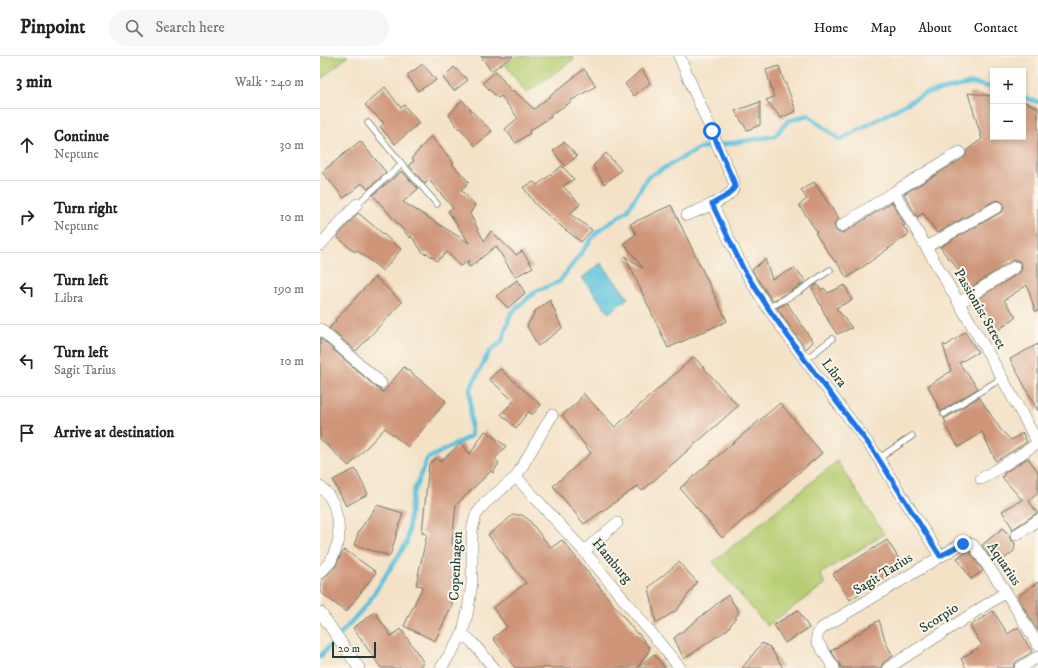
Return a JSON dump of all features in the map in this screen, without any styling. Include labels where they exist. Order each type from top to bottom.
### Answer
[{"type":"street","points":[[679,56],[735,187],[728,195],[687,215]]},
{"type":"street","points":[[841,226],[960,152]]},
{"type":"street","name":"Passionist Street","points":[[894,192],[1038,443]]},
{"type":"street","points":[[320,245],[357,204]]},
{"type":"street","name":"Libra","points":[[712,204],[744,270],[768,308],[878,459],[940,556]]},
{"type":"street","points":[[926,247],[997,207]]},
{"type":"street","points":[[959,303],[1015,267]]},
{"type":"street","points":[[320,329],[381,383]]},
{"type":"street","name":"Copenhagen","points":[[441,668],[462,635],[468,610],[472,582],[472,530],[476,515],[485,503],[516,477],[552,415]]},
{"type":"street","points":[[981,479],[1038,443]]},
{"type":"street","name":"Hamburg","points":[[516,477],[584,551],[680,668]]},
{"type":"street","points":[[320,487],[327,493],[334,505],[338,522],[339,540],[331,561],[320,573]]},
{"type":"street","points":[[1016,535],[1038,520]]},
{"type":"street","points":[[584,551],[617,523]]},
{"type":"street","name":"Sagit Tarius","points":[[834,668],[817,641],[816,635],[822,628],[940,556],[958,546],[968,543]]},
{"type":"street","name":"Aquarius","points":[[968,543],[973,545],[1006,592],[1038,645]]},
{"type":"street","name":"Scorpio","points":[[888,668],[1006,592]]},
{"type":"street","points":[[320,612],[356,664]]},
{"type":"street","points":[[462,635],[472,642],[494,668]]},
{"type":"street","points":[[1020,668],[1038,657]]},
{"type":"lane","points":[[368,123],[437,204]]},
{"type":"lane","points":[[357,204],[402,164]]},
{"type":"lane","points":[[768,308],[798,292],[830,270]]},
{"type":"lane","points":[[805,360],[832,339]]},
{"type":"lane","points":[[944,414],[1002,378]]},
{"type":"lane","points":[[878,459],[912,436]]},
{"type":"green space","points":[[320,56],[348,56],[320,80]]},
{"type":"green space","points":[[516,56],[572,56],[574,59],[526,93],[505,64]]},
{"type":"green space","points":[[837,461],[884,534],[820,574],[825,584],[767,626],[713,562]]},
{"type":"water","points":[[601,263],[628,298],[609,313],[582,278]]},
{"type":"building","points":[[481,56],[513,56],[491,71]]},
{"type":"building","points":[[423,64],[436,80],[418,91],[407,75]]},
{"type":"building","points":[[779,66],[796,111],[781,118],[766,100],[774,97],[766,70]]},
{"type":"building","points":[[454,67],[468,80],[454,91],[443,78]]},
{"type":"building","points":[[584,69],[596,86],[550,115],[551,117],[529,131],[530,133],[516,143],[505,129],[518,118],[501,96],[498,98],[483,83],[496,71],[512,92],[514,91],[534,109]]},
{"type":"building","points":[[642,69],[650,83],[634,96],[625,84]]},
{"type":"building","points":[[385,87],[401,108],[404,105],[419,123],[395,144],[380,127],[384,123],[365,105]]},
{"type":"building","points":[[968,93],[990,96],[990,140],[1026,140],[1026,102],[1038,108],[1038,311],[1035,311],[1027,285],[1004,300],[1016,317],[997,331],[985,314],[982,315],[973,302],[1019,273],[1022,267],[1021,263],[1015,260],[1011,261],[970,288],[950,258],[949,259],[940,247],[1003,211],[1003,203],[997,200],[994,201],[937,233],[923,213],[917,217],[904,194],[964,158],[967,150],[982,139]]},
{"type":"building","points":[[462,100],[492,131],[475,146],[460,128],[459,129],[449,115]]},
{"type":"building","points":[[760,102],[760,125],[747,130],[735,111]]},
{"type":"building","points":[[431,136],[454,163],[452,164],[469,182],[461,190],[475,205],[470,214],[484,241],[491,231],[516,255],[522,251],[533,267],[515,277],[496,246],[470,267],[467,264],[470,260],[460,266],[447,252],[437,261],[427,253],[424,254],[411,236],[410,238],[373,195],[402,171],[418,189],[403,202],[469,243],[448,211],[453,208],[429,180],[425,184],[409,165],[414,161],[412,158]]},
{"type":"building","points":[[360,141],[386,172],[368,189],[362,183],[344,198],[322,172]]},
{"type":"building","points":[[564,142],[577,156],[565,166],[553,151]]},
{"type":"building","points":[[606,153],[621,170],[604,184],[593,166]]},
{"type":"building","points":[[562,166],[574,179],[563,186],[580,204],[570,214],[592,230],[581,242],[536,205],[523,187],[534,182],[537,185]]},
{"type":"building","points":[[814,182],[839,219],[835,222],[834,226],[837,232],[845,232],[892,202],[905,225],[903,226],[909,234],[847,278],[815,233],[817,232],[799,205],[807,199],[801,190]]},
{"type":"building","points":[[671,205],[727,321],[668,348],[625,256],[643,268],[624,243],[636,234],[630,224]]},
{"type":"building","points":[[358,213],[401,249],[383,271],[357,250],[355,252],[337,237]]},
{"type":"building","points":[[765,259],[772,279],[795,268],[805,280],[796,288],[772,301],[752,270]]},
{"type":"building","points":[[375,277],[402,302],[356,351],[329,328]]},
{"type":"building","points":[[517,280],[525,293],[508,308],[496,296]]},
{"type":"building","points":[[817,284],[821,290],[824,288],[828,293],[845,285],[852,300],[836,308],[852,328],[837,334],[829,322],[812,288]]},
{"type":"building","points":[[550,300],[562,328],[538,346],[527,326],[535,311]]},
{"type":"building","points":[[787,303],[813,342],[806,349],[777,308]]},
{"type":"building","points":[[965,332],[978,352],[959,363],[978,388],[941,412],[928,386],[951,371],[943,345],[944,344],[946,346]]},
{"type":"building","points":[[320,338],[383,392],[404,367],[446,401],[408,447],[385,428],[349,466],[320,439]]},
{"type":"building","points":[[1038,344],[1038,411],[1010,359]]},
{"type":"building","points":[[694,357],[738,406],[642,491],[638,486],[584,524],[553,486],[591,453],[562,415],[578,402],[583,393],[615,427]]},
{"type":"building","points":[[500,369],[541,405],[533,414],[528,412],[516,428],[501,414],[514,401],[489,379]]},
{"type":"building","points":[[979,397],[1001,430],[1011,440],[1023,433],[1027,442],[996,461],[982,432],[959,447],[944,425],[946,424],[944,418]]},
{"type":"building","points":[[780,403],[822,453],[722,538],[680,488]]},
{"type":"building","points":[[485,431],[506,446],[495,459],[499,463],[493,473],[491,471],[456,505],[452,544],[461,546],[449,601],[453,603],[435,641],[404,626],[423,586],[416,585],[427,534],[422,533],[429,464],[436,458],[440,462],[461,443],[470,454]]},
{"type":"building","points":[[1028,458],[1038,472],[1038,493],[1029,501],[1037,513],[1013,529],[1002,511],[1022,500],[1002,477],[1004,476],[1003,474]]},
{"type":"building","points":[[355,469],[368,494],[346,506],[333,480]]},
{"type":"building","points":[[377,505],[403,513],[390,556],[354,545],[359,531]]},
{"type":"building","points":[[513,515],[522,515],[528,519],[551,548],[562,540],[637,634],[638,633],[650,649],[637,668],[515,668],[493,638],[507,627],[493,608],[526,583],[488,535]]},
{"type":"building","points":[[1003,528],[1009,535],[1010,539],[1015,543],[1014,551],[1003,560],[994,563],[982,545]]},
{"type":"building","points":[[887,540],[903,565],[850,600],[833,574]]},
{"type":"building","points":[[345,550],[376,572],[346,612],[320,592],[320,583],[336,566],[341,554]]},
{"type":"building","points":[[969,551],[983,571],[971,579],[957,558]]},
{"type":"building","points":[[679,562],[697,582],[677,610],[656,623],[649,587]]},
{"type":"building","points":[[1038,582],[1038,631],[1018,596]]},
{"type":"building","points":[[728,595],[739,612],[728,629],[684,659],[674,638]]},
{"type":"building","points":[[798,610],[809,628],[785,643],[774,625]]},
{"type":"building","points":[[993,611],[1008,634],[1018,627],[1032,652],[1016,662],[1013,668],[966,668],[961,659],[982,645],[970,626]]},
{"type":"building","points":[[375,612],[391,636],[401,629],[424,663],[417,668],[381,668],[353,628]]},
{"type":"building","points":[[879,620],[886,643],[893,656],[884,662],[881,668],[841,668],[831,651]]},
{"type":"building","points":[[762,643],[770,647],[783,668],[742,668]]},
{"type":"building","points":[[654,654],[665,668],[637,668]]},
{"type":"waterway","points":[[320,657],[368,603],[407,542],[412,496],[427,459],[471,436],[470,389],[489,352],[502,341],[511,313],[536,291],[559,282],[597,232],[627,211],[648,177],[700,148],[775,136],[788,121],[808,115],[840,140],[924,94],[973,83],[990,87]]},
{"type":"waterway","points":[[1026,98],[1038,102]]},
{"type":"route","points":[[712,131],[735,187],[728,195],[712,204],[728,240],[744,270],[768,308],[805,360],[873,450],[940,556],[963,544]]}]
